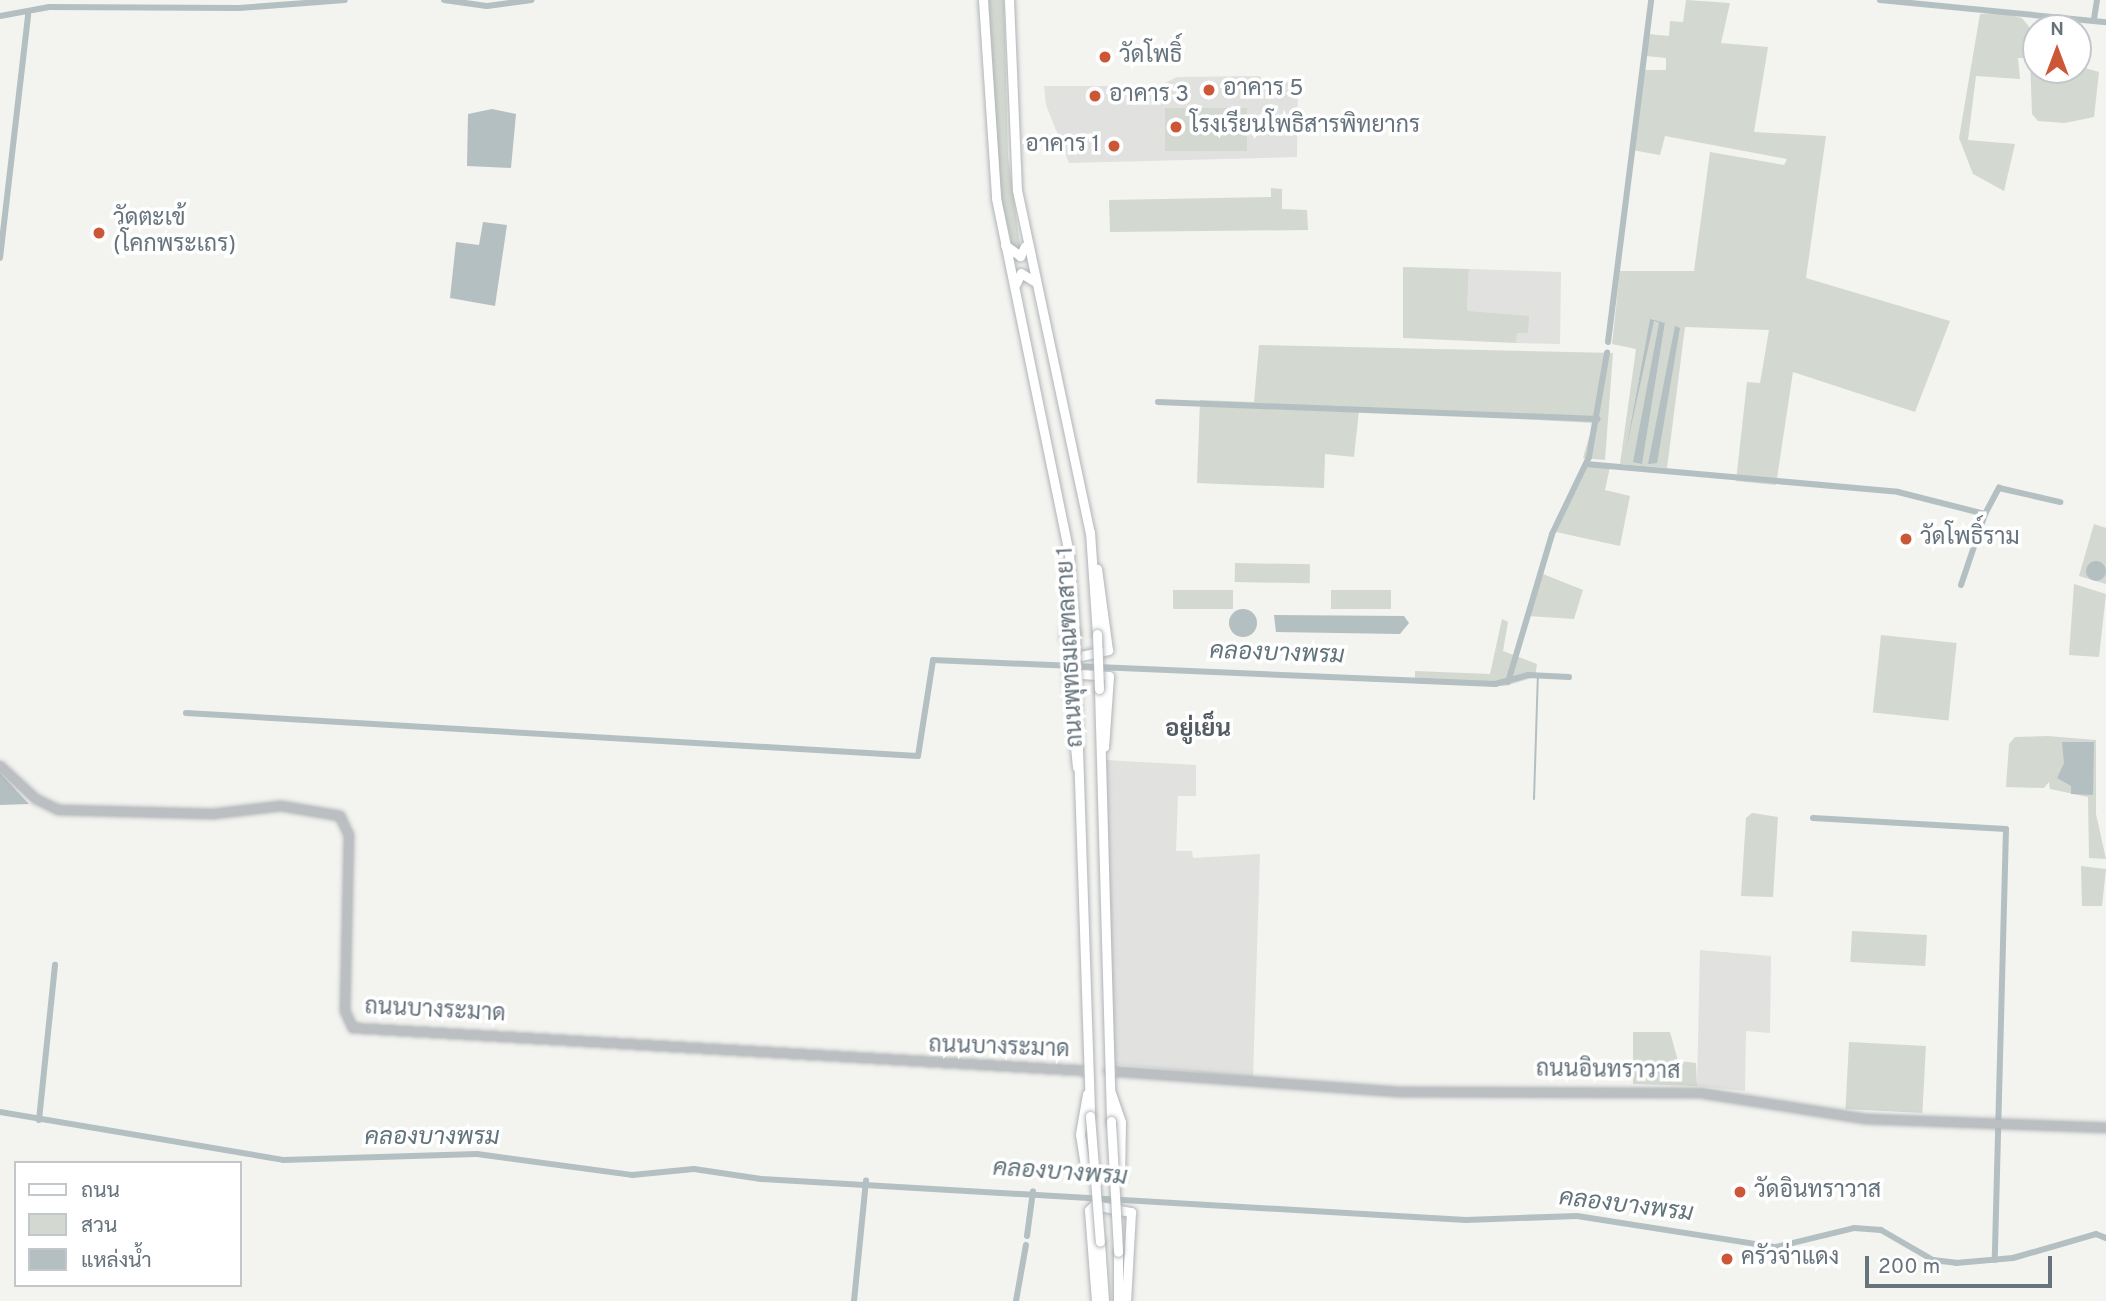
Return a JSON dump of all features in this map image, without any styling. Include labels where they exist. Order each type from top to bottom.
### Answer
[{"type":"main road","name":"ถนนพุทธมณฑลสาย 1","points":[[983,0],[987,125],[1004,244],[1071,566],[1087,1071],[1102,1281],[1099,1301]]},
{"type":"main road","name":"ถนนพุทธมณฑลสาย 1","points":[[1009,0],[1013,155],[1026,237],[1094,561],[1108,1071],[1119,1256],[1118,1301]]},
{"type":"main road","points":[[1004,244],[1020,256],[1026,237]]},
{"type":"main road","points":[[1014,294],[1021,272],[1035,282]]},
{"type":"main road","points":[[1071,566],[1064,592],[1066,647],[1076,657],[1100,655],[1109,645],[1103,586],[1094,561]]},
{"type":"main road","points":[[1079,772],[1068,719],[1065,677],[1071,672],[1109,676],[1100,769]]},
{"type":"main road","points":[[1088,1091],[1080,1133],[1086,1173],[1120,1178],[1121,1122],[1110,1092]]},
{"type":"main road","points":[[1099,1301],[1089,1210],[1094,1205],[1130,1212],[1126,1301]]},
{"type":"main road","points":[[1119,1256],[1126,1301]]},
{"type":"street","name":"ถนนบางระมาด","points":[[0,766],[36,799],[59,810],[172,815],[281,806],[340,816],[349,835],[345,1011],[353,1028],[1087,1071]]},
{"type":"street","name":"ถนนอินทราวาส","points":[[1108,1071],[1403,1092],[1700,1093],[1857,1118],[2106,1128]]},
{"type":"shaded area","name":"โรงเรียนโพธิสารพิทยากร","points":[[1260,76],[1263,82],[1298,82],[1297,157],[1069,163],[1046,105],[1044,86],[1159,86],[1177,77]]},
{"type":"shaded area","points":[[1469,269],[1561,272],[1560,344],[1516,343],[1516,333],[1467,311]]},
{"type":"shaded area","points":[[1105,760],[1196,765],[1196,796],[1178,796],[1176,851],[1192,851],[1193,858],[1260,854],[1253,1077],[1111,1064]]},
{"type":"shaded area","points":[[1700,950],[1771,956],[1770,1033],[1746,1031],[1745,1091],[1697,1086]]},
{"type":"green space","points":[[989,0],[1004,0],[1008,156],[1021,252],[1013,249],[1000,194],[991,118]]},
{"type":"green space","points":[[1686,0],[1730,3],[1721,43],[1768,47],[1754,132],[1826,136],[1806,278],[1950,321],[1915,412],[1793,372],[1776,485],[1736,481],[1747,382],[1760,383],[1769,330],[1685,327],[1667,468],[1620,464],[1636,349],[1612,344],[1620,271],[1694,271],[1710,152],[1784,165],[1787,159],[1665,136],[1660,155],[1632,150],[1642,70],[1666,70],[1666,58],[1646,56],[1648,34],[1669,36],[1670,21],[1683,22]],"holes":[[[1650,320],[1665,323],[1642,463],[1659,323],[1653,321],[1625,453]]]},
{"type":"green space","points":[[2001,13],[2022,18],[2022,58],[2018,58],[2020,79],[1976,76],[1968,140],[2015,144],[2004,191],[1973,174],[1959,138],[1980,14]]},
{"type":"green space","points":[[2092,70],[2099,72],[2094,117],[2065,123],[2038,121],[2032,114],[2031,84],[2092,84]]},
{"type":"green space","points":[[1165,108],[1247,108],[1247,151],[1165,151]]},
{"type":"green space","points":[[1271,188],[1282,189],[1282,209],[1307,210],[1308,230],[1110,232],[1109,200],[1271,197]]},
{"type":"green space","points":[[1403,267],[1469,269],[1467,311],[1529,316],[1528,333],[1517,333],[1516,343],[1403,338]]},
{"type":"green space","points":[[1259,345],[1613,353],[1605,460],[1583,458],[1593,423],[1359,410],[1354,457],[1325,454],[1324,488],[1197,483],[1200,400],[1254,402]]},
{"type":"green space","points":[[1588,466],[1610,467],[1605,490],[1630,496],[1620,546],[1556,532]]},
{"type":"green space","points":[[2094,524],[2106,528],[2106,584],[2079,576]]},
{"type":"green space","points":[[1235,563],[1310,564],[1310,583],[1235,582]]},
{"type":"green space","points":[[1543,574],[1583,590],[1574,619],[1528,616]]},
{"type":"green space","points":[[2074,584],[2106,594],[2099,657],[2069,655]]},
{"type":"green space","points":[[1173,590],[1233,590],[1233,609],[1173,609]]},
{"type":"green space","points":[[1331,590],[1391,590],[1391,609],[1331,609]]},
{"type":"green space","points":[[1502,619],[1508,622],[1503,651],[1537,664],[1535,677],[1505,686],[1415,683],[1415,671],[1490,674]]},
{"type":"green space","points":[[1881,635],[1957,643],[1948,721],[1873,713]]},
{"type":"green space","points":[[2047,736],[2096,740],[2096,814],[2106,859],[2089,858],[2088,797],[2050,789],[2049,782],[2044,788],[2006,787],[2009,744],[2015,737]]},
{"type":"green space","points":[[1752,813],[1778,817],[1773,897],[1741,896],[1746,818]]},
{"type":"green space","points":[[2081,866],[2106,869],[2102,906],[2082,906]]},
{"type":"green space","points":[[1852,931],[1927,935],[1925,966],[1850,962]]},
{"type":"green space","points":[[1633,1032],[1670,1032],[1678,1061],[1696,1063],[1697,1086],[1633,1084]]},
{"type":"green space","points":[[1849,1042],[1926,1046],[1922,1113],[1845,1109]]},
{"type":"water","points":[[492,109],[516,114],[511,168],[467,166],[468,114]]},
{"type":"water","points":[[483,222],[507,225],[495,306],[450,298],[456,242],[479,245]]},
{"type":"water","points":[[1650,319],[1665,323],[1642,464],[1633,462],[1659,323],[1654,321],[1625,454]]},
{"type":"water","points":[[1675,326],[1680,328],[1657,463],[1648,464]]},
{"type":"water","points":[[2092,561],[2100,561],[2106,571],[2100,581],[2092,581],[2086,575],[2086,567]]},
{"type":"water","points":[[1243,609],[1253,613],[1257,623],[1253,633],[1243,637],[1233,633],[1229,623],[1233,613]]},
{"type":"water","points":[[1274,615],[1404,616],[1409,623],[1400,634],[1276,632]]},
{"type":"water","points":[[2062,742],[2094,742],[2093,795],[2071,794],[2071,786],[2057,778],[2064,763]]},
{"type":"water","points":[[0,773],[29,804],[0,805]]},
{"type":"waterway","points":[[0,16],[49,7],[239,8],[345,0]]},
{"type":"waterway","points":[[444,0],[487,6],[532,0]]},
{"type":"waterway","points":[[1608,342],[1651,0]]},
{"type":"waterway","points":[[1880,0],[2106,22]]},
{"type":"waterway","points":[[2094,19],[2097,0]]},
{"type":"waterway","points":[[0,258],[28,15]]},
{"type":"waterway","points":[[1508,682],[1552,534],[1589,457],[1607,353]]},
{"type":"waterway","points":[[1158,402],[1598,419]]},
{"type":"waterway","points":[[1586,464],[1898,492],[1985,514],[1999,488],[2060,502]]},
{"type":"waterway","points":[[1961,585],[1985,514]]},
{"type":"waterway","name":"คลองบางพรม","points":[[186,713],[918,756],[933,660],[1495,684],[1528,675],[1569,677]]},
{"type":"waterway","points":[[1534,799],[1538,674]]},
{"type":"waterway","points":[[1813,818],[2006,829],[1995,1260]]},
{"type":"waterway","points":[[39,1120],[55,965]]},
{"type":"waterway","name":"คลองบางพรม","points":[[0,1112],[283,1160],[477,1154],[632,1175],[694,1169],[761,1179],[1466,1220],[1577,1216],[1776,1247],[1854,1228],[1881,1230],[1933,1260],[1956,1263],[2013,1258],[2096,1234],[2106,1238]]},
{"type":"waterway","points":[[854,1301],[866,1181]]},
{"type":"waterway","points":[[1027,1236],[1033,1191]]},
{"type":"waterway","points":[[1016,1301],[1026,1245]]},
{"type":"place","name":"วัดโพธิ์","points":[[1105,57]]},
{"type":"place","name":"อาคาร 5","points":[[1209,90]]},
{"type":"place","name":"อาคาร 3","points":[[1095,96]]},
{"type":"place","name":"โรงเรียนโพธิสารพิทยากร","points":[[1176,127]]},
{"type":"place","name":"อาคาร 1","points":[[1114,146]]},
{"type":"place","name":"วัดตะเข้ (โคกพระเถร)","points":[[99,233]]},
{"type":"place","name":"วัดโพธิ์ราม","points":[[1906,539]]},
{"type":"place","name":"วัดอินทราวาส","points":[[1740,1192]]},
{"type":"place","name":"ครัวจ่าแดง","points":[[1727,1259]]},
{"type":"district","name":"อยู่เย็น","points":[[1198,731]]}]
